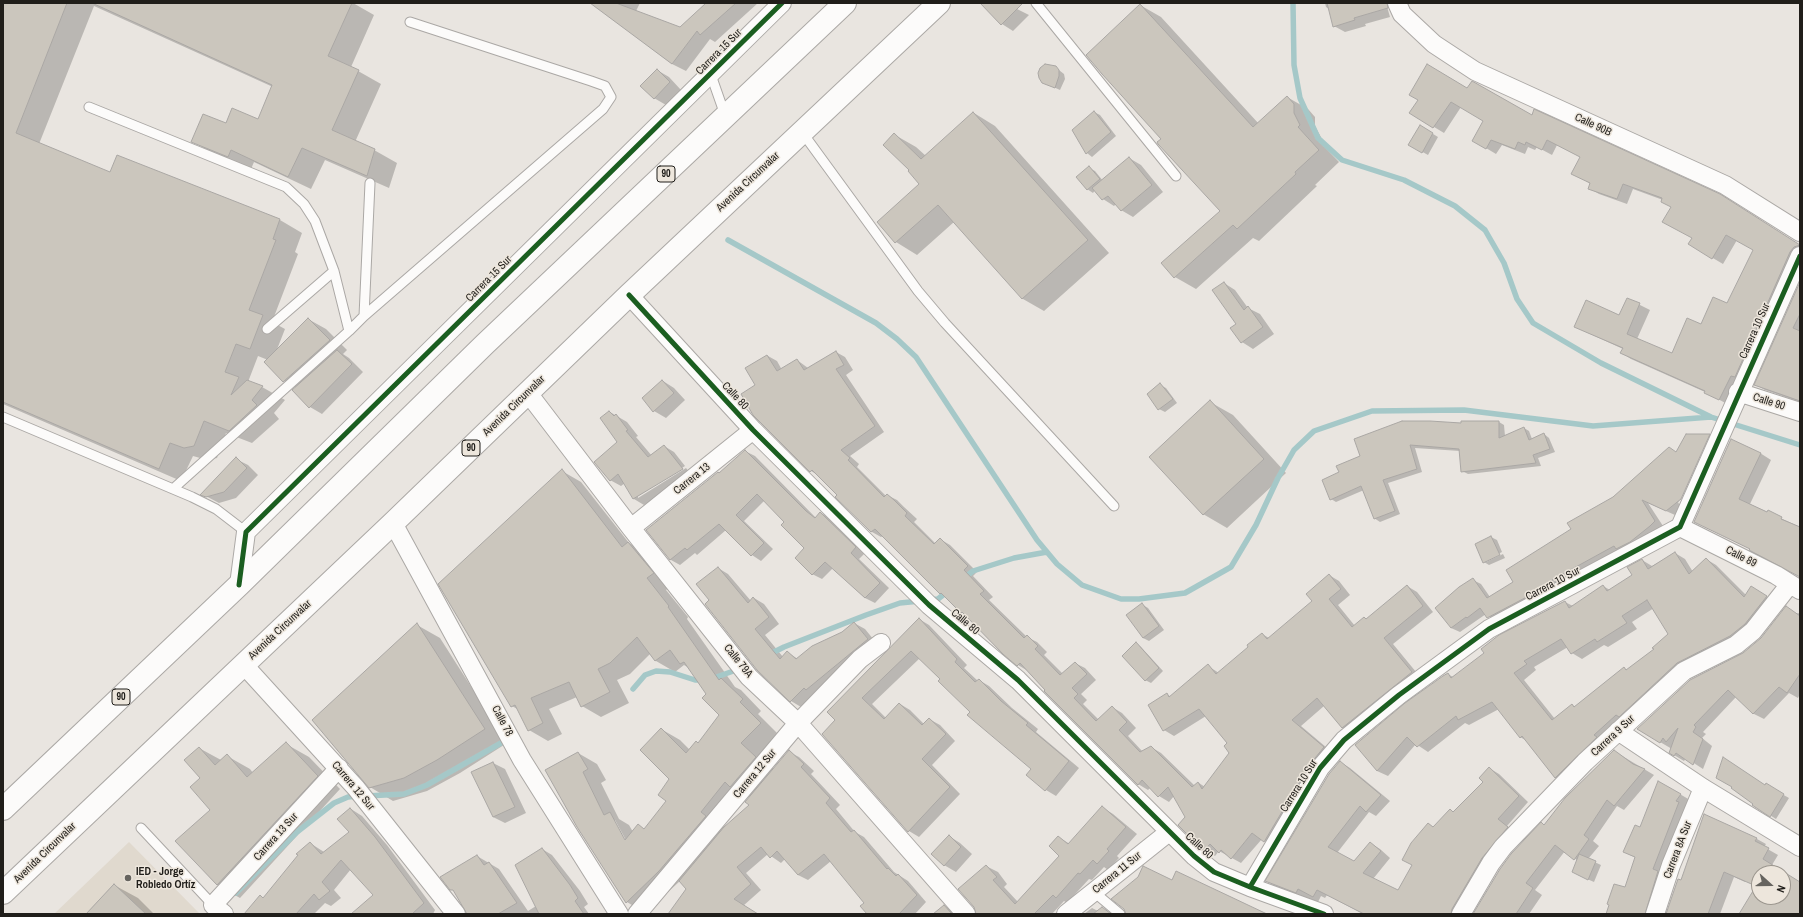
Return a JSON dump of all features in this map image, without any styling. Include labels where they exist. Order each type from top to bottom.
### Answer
[{"type":"highway","name":"90","points":[[3,809],[239,585],[485,344],[845,3]]},
{"type":"highway","name":"Avenida Circunvalar","points":[[3,893],[243,664],[393,524],[629,295],[939,3]]},
{"type":"street","name":"Carrera 15 Sur","points":[[246,532],[711,75],[782,3]]},
{"type":"street","name":"Calle 90B","points":[[1397,3],[1402,14],[1434,44],[1474,70],[1725,185],[1800,232]]},
{"type":"street","name":"Carrera 10 Sur","points":[[1250,887],[1320,768],[1344,740],[1399,695],[1489,629],[1680,527],[1800,256]]},
{"type":"street","name":"Calle 80","points":[[629,295],[753,430],[924,600],[1018,680],[1194,856],[1214,872],[1324,914]]},
{"type":"street","name":"Calle 79A","points":[[528,393],[631,528],[749,677],[798,723],[966,914]]},
{"type":"street","name":"Calle 90","points":[[1735,400],[1800,412]]},
{"type":"street","name":"Carrera 13","points":[[631,528],[753,430]]},
{"type":"street","name":"Calle 78","points":[[393,524],[522,760],[619,914]]},
{"type":"street","name":"Calle 89","points":[[1680,527],[1776,575],[1795,587]]},
{"type":"street","points":[[239,585],[246,532]]},
{"type":"street","name":"Carrera 9 Sur","points":[[1461,914],[1491,863],[1504,847],[1569,778],[1684,671],[1736,644],[1753,631],[1795,587]]},
{"type":"street","name":"Carrera 12 Sur","points":[[637,914],[798,723],[860,659],[881,643]]},
{"type":"street","name":"Carrera 12 Sur","points":[[243,664],[338,768],[456,914]]},
{"type":"street","points":[[1618,731],[1703,788],[1800,848]]},
{"type":"street","name":"Carrera 13 Sur","points":[[219,910],[338,768]]},
{"type":"street","name":"Carrera 8A Sur","points":[[1655,914],[1671,865],[1703,788]]},
{"type":"street","name":"Carrera 11 Sur","points":[[1066,914],[1169,832]]},
{"type":"lane","points":[[1036,3],[1176,176]]},
{"type":"lane","points":[[174,488],[364,316],[603,109],[611,97],[605,86],[592,80],[410,22]]},
{"type":"lane","name":"Carrera 15 Sur","points":[[711,75],[726,117]]},
{"type":"lane","points":[[89,107],[286,187],[304,204],[315,221],[334,271],[349,331]]},
{"type":"lane","points":[[802,132],[922,296],[945,323],[1114,506]]},
{"type":"lane","points":[[364,316],[370,183]]},
{"type":"lane","points":[[267,329],[334,271]]},
{"type":"lane","points":[[3,417],[174,488],[216,509],[246,532]]},
{"type":"lane","points":[[141,828],[219,910]]},
{"type":"lane","points":[[1094,892],[1120,914]]},
{"type":"shaded area","name":"IED - Jorge Robledo Ortíz","points":[[129,842],[200,914],[54,914]]},
{"type":"building","points":[[3,3],[67,3],[16,133],[110,172],[117,155],[280,219],[273,239],[276,240],[249,310],[263,315],[250,349],[236,344],[225,372],[239,377],[231,395],[247,380],[263,386],[252,400],[257,405],[229,431],[204,421],[194,446],[184,448],[170,443],[159,469],[3,402]]},
{"type":"building","points":[[92,3],[352,3],[328,56],[359,70],[332,130],[375,149],[367,176],[302,148],[288,177],[231,150],[228,157],[191,142],[203,114],[226,123],[232,108],[258,119],[272,85]]},
{"type":"building","points":[[590,3],[616,3],[680,27],[706,3],[736,3],[700,35],[697,31],[672,64]]},
{"type":"building","points":[[980,3],[1023,3],[1001,25]]},
{"type":"building","points":[[1327,3],[1387,3],[1388,8],[1354,18],[1355,20],[1333,27]]},
{"type":"building","points":[[1140,4],[1253,127],[1287,96],[1294,104],[1294,113],[1300,125],[1298,127],[1319,150],[1295,172],[1296,174],[1237,229],[1233,225],[1174,278],[1161,263],[1220,211],[1158,144],[1157,142],[1161,139],[1086,55]]},
{"type":"building","points":[[1045,64],[1056,66],[1059,70],[1059,76],[1055,88],[1042,83],[1039,78],[1038,73],[1040,68]]},
{"type":"building","points":[[1427,64],[1467,88],[1472,81],[1532,115],[1534,109],[1720,194],[1800,245],[1794,247],[1790,252],[1735,377],[1731,376],[1719,400],[1704,393],[1705,391],[1620,353],[1623,348],[1574,327],[1586,300],[1619,315],[1627,298],[1640,303],[1627,334],[1672,353],[1687,318],[1701,324],[1713,297],[1727,303],[1753,250],[1726,235],[1712,259],[1688,244],[1692,238],[1662,222],[1671,207],[1661,202],[1662,198],[1623,184],[1617,199],[1588,189],[1590,183],[1571,174],[1580,157],[1547,140],[1542,150],[1526,142],[1525,145],[1518,142],[1515,149],[1491,140],[1486,149],[1472,141],[1483,121],[1451,102],[1433,128],[1409,113],[1418,100],[1409,95]]},
{"type":"building","points":[[657,69],[670,82],[654,99],[640,86]]},
{"type":"building","points":[[1094,111],[1111,132],[1086,154],[1072,130]]},
{"type":"building","points":[[973,112],[1088,240],[1022,299],[938,205],[895,243],[877,222],[919,184],[908,171],[909,170],[883,145],[894,133],[921,159]]},
{"type":"building","points":[[1420,125],[1433,133],[1422,153],[1408,145]]},
{"type":"building","points":[[1129,157],[1152,185],[1121,211],[1108,196],[1102,200],[1092,188]]},
{"type":"building","points":[[1089,166],[1100,179],[1087,190],[1076,177]]},
{"type":"building","points":[[1224,282],[1244,310],[1248,306],[1263,327],[1241,343],[1230,328],[1236,324],[1212,290]]},
{"type":"building","points":[[1800,282],[1800,314],[1793,328],[1800,331],[1800,401],[1754,385]]},
{"type":"building","points":[[308,318],[330,340],[283,382],[264,362]]},
{"type":"building","points":[[337,350],[352,364],[309,408],[292,390]]},
{"type":"building","points":[[836,351],[844,365],[836,369],[875,426],[841,450],[850,458],[848,460],[884,497],[887,494],[894,500],[907,513],[905,516],[934,544],[940,538],[968,566],[964,570],[984,591],[980,594],[1024,638],[1027,635],[1038,646],[1035,649],[1060,675],[1075,662],[1087,674],[1072,688],[1078,694],[1074,698],[1096,721],[1112,706],[1127,722],[1119,730],[1140,752],[1151,746],[1192,787],[1198,782],[1202,789],[1229,753],[1224,746],[1227,743],[1199,709],[1163,731],[1148,705],[1167,693],[1169,697],[1208,664],[1216,674],[1262,633],[1267,639],[1312,601],[1306,594],[1329,574],[1341,589],[1329,599],[1352,627],[1364,617],[1366,619],[1407,585],[1423,606],[1384,638],[1412,672],[1342,728],[1317,698],[1292,720],[1324,747],[1311,763],[1264,842],[1252,833],[1231,859],[1221,850],[1219,853],[1210,844],[1204,851],[1178,825],[1185,817],[1168,787],[1158,797],[1142,780],[1138,785],[1044,691],[1045,690],[1020,663],[1017,666],[1004,655],[962,612],[961,613],[941,593],[940,594],[875,529],[871,532],[835,497],[837,495],[812,470],[810,472],[753,415],[741,394],[755,385],[745,368],[767,355],[777,371],[797,359],[804,370]]},
{"type":"building","points":[[662,380],[674,393],[653,412],[642,398]]},
{"type":"building","points":[[1160,383],[1173,399],[1158,410],[1147,394]]},
{"type":"building","points":[[1210,400],[1264,459],[1203,515],[1149,457]]},
{"type":"building","points":[[609,411],[614,416],[616,414],[628,430],[626,431],[648,457],[664,445],[683,469],[633,499],[618,474],[610,481],[594,462],[617,442],[600,418]]},
{"type":"building","points":[[1402,421],[1461,423],[1461,421],[1499,421],[1499,438],[1524,427],[1529,440],[1544,433],[1550,449],[1533,455],[1536,463],[1461,472],[1459,449],[1410,445],[1417,469],[1383,480],[1395,511],[1374,519],[1361,486],[1330,500],[1322,480],[1339,472],[1336,466],[1360,456],[1354,439]]},
{"type":"building","points":[[1686,434],[1710,434],[1681,499],[1666,511],[1642,500],[1655,521],[1630,542],[1616,549],[1614,546],[1552,580],[1553,583],[1487,618],[1480,608],[1451,628],[1435,608],[1459,587],[1473,578],[1487,598],[1513,582],[1506,570],[1571,529],[1567,523],[1613,497],[1669,447],[1676,452]]},
{"type":"building","points":[[1731,439],[1761,453],[1739,499],[1767,512],[1768,510],[1782,517],[1781,519],[1800,527],[1800,577],[1749,550],[1750,549],[1694,522]]},
{"type":"building","points":[[745,450],[806,511],[815,518],[820,512],[856,547],[851,553],[880,583],[865,598],[825,562],[812,575],[795,558],[804,548],[781,525],[784,522],[757,494],[736,515],[764,543],[751,556],[719,524],[687,550],[685,548],[670,560],[646,530],[718,472],[719,473]]},
{"type":"building","points":[[236,457],[247,468],[224,492],[206,497],[200,495]]},
{"type":"building","points":[[562,469],[622,547],[628,542],[654,573],[647,578],[669,606],[668,607],[719,680],[721,678],[743,699],[740,702],[761,723],[741,743],[756,757],[730,787],[725,782],[701,812],[706,816],[659,871],[626,903],[577,827],[545,770],[578,752],[588,769],[583,772],[604,815],[610,812],[625,840],[638,824],[644,829],[666,801],[658,795],[669,779],[640,750],[661,728],[686,753],[696,741],[698,743],[719,715],[702,698],[706,694],[684,662],[680,664],[670,650],[655,661],[637,637],[610,663],[598,669],[610,692],[581,707],[569,682],[531,698],[543,723],[528,731],[515,705],[511,707],[438,584]]},
{"type":"building","points":[[1491,536],[1500,555],[1483,563],[1475,544]]},
{"type":"building","points":[[1675,552],[1689,574],[1706,558],[1744,597],[1751,586],[1767,596],[1745,624],[1730,636],[1677,663],[1619,717],[1616,715],[1594,735],[1597,737],[1555,778],[1522,736],[1520,738],[1492,702],[1458,720],[1456,716],[1417,747],[1407,737],[1377,771],[1355,745],[1405,703],[1448,673],[1451,678],[1484,653],[1481,649],[1499,635],[1565,601],[1569,608],[1603,585],[1607,591],[1632,575],[1627,567],[1642,559],[1648,569]],"holes":[[[1647,600],[1668,634],[1652,648],[1654,649],[1626,670],[1624,667],[1574,707],[1572,704],[1552,720],[1514,673],[1527,664],[1524,661],[1561,639],[1571,654],[1595,639],[1597,642],[1627,623],[1622,616]]]},
{"type":"building","points":[[718,567],[748,603],[753,597],[769,617],[755,629],[780,659],[787,651],[796,659],[812,646],[842,632],[854,622],[868,639],[806,690],[804,688],[790,702],[757,670],[705,604],[709,600],[696,584]]},
{"type":"building","points":[[1142,603],[1159,626],[1143,638],[1126,615]]},
{"type":"building","points":[[1786,606],[1800,616],[1800,674],[1787,693],[1779,687],[1753,714],[1728,690],[1694,725],[1696,727],[1693,732],[1703,739],[1693,765],[1676,753],[1674,756],[1669,753],[1678,728],[1666,742],[1663,738],[1660,743],[1637,729],[1690,680],[1743,653],[1761,638]]},
{"type":"building","points":[[919,618],[957,659],[955,662],[975,682],[979,679],[1001,701],[1028,723],[1026,725],[1069,761],[1045,791],[1026,775],[1031,769],[967,715],[970,712],[938,681],[940,679],[911,651],[862,698],[884,719],[899,703],[922,725],[929,718],[946,734],[922,759],[950,787],[908,832],[822,734],[835,720],[827,712]]},
{"type":"building","points":[[417,623],[485,729],[437,760],[404,778],[369,788],[312,720]]},
{"type":"building","points":[[1136,642],[1159,668],[1145,681],[1122,656]]},
{"type":"building","points":[[286,742],[318,776],[217,885],[175,841],[210,810],[190,787],[200,778],[184,760],[199,747],[215,765],[227,754],[247,777]]},
{"type":"building","points":[[789,750],[804,764],[801,767],[830,798],[826,803],[851,832],[854,830],[887,869],[888,868],[896,876],[898,874],[917,895],[899,914],[867,914],[860,906],[864,903],[824,854],[798,875],[777,851],[770,858],[761,847],[737,867],[751,884],[734,899],[758,914],[668,914],[686,889],[679,881],[724,827],[749,805],[745,802]]},
{"type":"building","points":[[1614,750],[1633,764],[1645,769],[1614,806],[1607,800],[1584,835],[1589,839],[1574,860],[1555,845],[1526,883],[1533,888],[1516,914],[1473,914],[1500,869],[1511,854],[1541,822],[1544,825],[1565,798]]},
{"type":"building","points":[[1723,757],[1765,785],[1766,783],[1784,794],[1770,817],[1752,805],[1753,804],[1731,788],[1732,787],[1716,778]]},
{"type":"building","points":[[1340,761],[1381,795],[1366,812],[1360,806],[1328,847],[1354,861],[1370,842],[1381,851],[1363,873],[1398,890],[1412,865],[1402,860],[1411,843],[1428,823],[1433,827],[1450,809],[1453,812],[1483,782],[1479,778],[1489,767],[1519,796],[1498,819],[1508,827],[1482,858],[1452,909],[1451,914],[1364,914],[1317,890],[1313,897],[1298,889],[1296,893],[1265,881],[1329,774]]},
{"type":"building","points":[[493,762],[515,807],[493,817],[471,772]]},
{"type":"building","points":[[1658,781],[1681,794],[1676,801],[1679,802],[1653,869],[1658,871],[1645,914],[1606,914],[1609,905],[1607,904],[1614,884],[1625,887],[1635,857],[1623,852],[1635,825],[1640,827]]},
{"type":"building","points":[[1102,806],[1126,827],[1107,849],[1109,851],[1097,864],[1093,860],[1080,874],[1078,873],[1056,898],[1053,895],[1034,914],[976,914],[974,907],[958,889],[986,865],[997,877],[993,880],[1015,904],[1059,856],[1049,846],[1058,836],[1068,844]]},
{"type":"building","points":[[350,808],[375,837],[424,903],[412,914],[351,914],[373,895],[341,860],[322,882],[330,891],[319,900],[314,894],[296,914],[244,914],[260,895],[263,898],[298,855],[296,854],[310,842],[321,854],[349,832],[337,819]]},
{"type":"building","points":[[1704,814],[1757,838],[1755,841],[1769,848],[1763,859],[1773,865],[1751,865],[1751,884],[1724,872],[1708,914],[1666,914],[1678,879],[1681,880]]},
{"type":"building","points":[[949,835],[961,847],[944,866],[931,854]]},
{"type":"building","points":[[542,848],[570,885],[578,898],[575,901],[584,914],[539,914],[515,865]]},
{"type":"building","points":[[1579,854],[1596,861],[1588,880],[1572,872]]},
{"type":"building","points":[[477,855],[484,865],[489,862],[517,903],[498,914],[467,914],[453,890],[450,890],[440,877]]},
{"type":"building","points":[[1143,866],[1172,880],[1176,871],[1267,914],[1126,914],[1124,909],[1111,899],[1138,877]]},
{"type":"building","points":[[1791,876],[1800,882],[1800,914],[1739,914],[1751,894],[1751,905],[1791,905]]},
{"type":"building","points":[[114,884],[146,914],[86,914]]},
{"type":"building","points":[[944,905],[952,914],[933,914]]},
{"type":"building","points":[[1102,907],[1111,914],[1093,914]]},
{"type":"waterway","points":[[1293,3],[1294,65],[1300,98],[1318,138],[1342,160],[1404,180],[1455,206],[1485,230],[1504,263],[1517,299],[1533,323],[1601,363],[1711,417],[1800,445]]},
{"type":"waterway","points":[[728,240],[876,323],[897,339],[916,357],[1037,540],[1057,564],[1082,585],[1121,599],[1139,599],[1185,593],[1231,567],[1256,525],[1278,478],[1294,450],[1314,431],[1372,411],[1464,410],[1593,426],[1711,417]]},
{"type":"waterway","points":[[963,579],[973,571],[1014,558],[1047,552]]},
{"type":"waterway","points":[[930,600],[938,599],[948,591]]},
{"type":"waterway","points":[[768,655],[784,647],[866,615],[900,603],[920,601]]},
{"type":"waterway","points":[[711,679],[739,669]]},
{"type":"waterway","points":[[633,689],[645,675],[656,671],[670,672],[695,680],[703,680]]},
{"type":"waterway","points":[[366,796],[404,794],[427,785],[501,743]]},
{"type":"waterway","points":[[236,893],[297,832],[334,803],[348,797],[357,796]]},
{"type":"cycle path","points":[[239,585],[246,532],[782,3]]},
{"type":"cycle path","points":[[1250,887],[1320,768],[1344,740],[1399,695],[1489,629],[1680,527],[1800,256]]},
{"type":"cycle path","points":[[629,295],[753,430],[929,605],[1018,680],[1194,856],[1214,872],[1324,914]]},
{"type":"place","name":"IED - Jorge Robledo Ortíz","points":[[128,878]]}]
